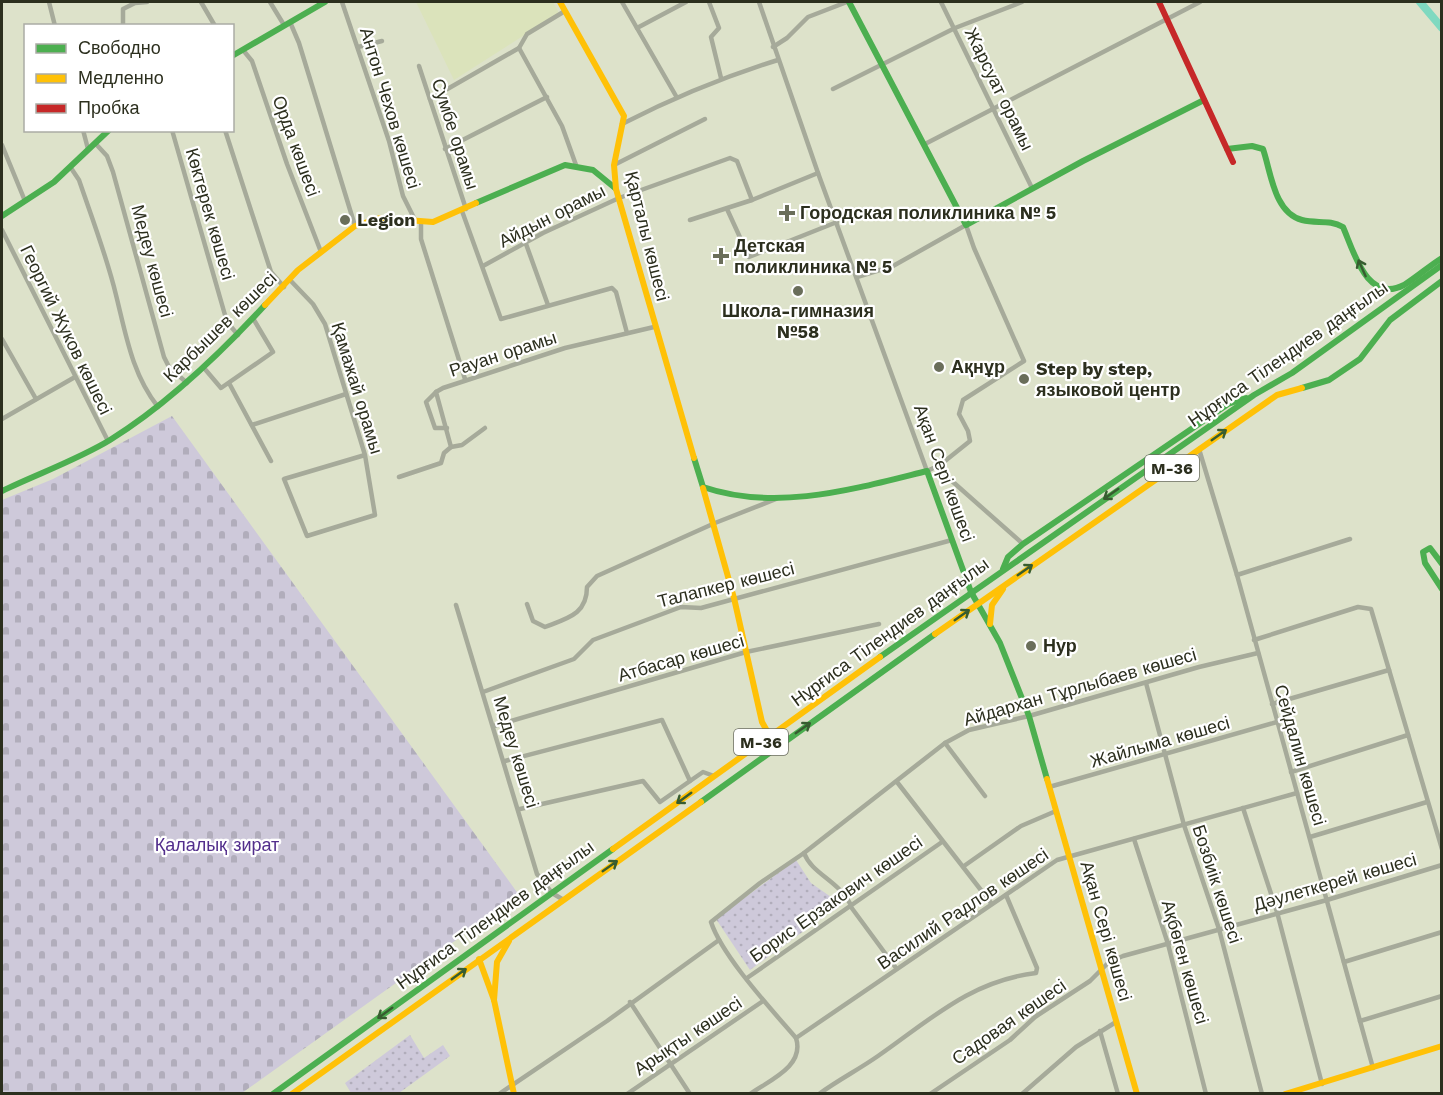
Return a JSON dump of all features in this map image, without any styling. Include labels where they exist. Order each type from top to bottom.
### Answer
[{"type":"main road","points":[[234,55],[325,2]]},
{"type":"main road","name":"Қарталы көшесі","points":[[560,2],[622,110],[622,124],[614,165],[616,189],[654,327],[715,523],[735,598],[762,722],[776,747]]},
{"type":"main road","points":[[848,2],[966,225],[1032,188],[1204,100]]},
{"type":"main road","points":[[1158,2],[1233,162]]},
{"type":"main road","points":[[2,216],[71,168],[107,132]]},
{"type":"main road","points":[[1227,148],[1252,146],[1263,149],[1285,208],[1297,219],[1314,221],[1326,219],[1343,227],[1366,277],[1374,288],[1390,291],[1442,258]]},
{"type":"main road","points":[[576,165],[588,167],[616,189]]},
{"type":"main road","name":"Карбышев көшесі","points":[[2,491],[108,441],[158,407],[204,368],[254,320],[290,280],[355,226],[380,218],[433,222],[557,167],[576,165]]},
{"type":"main road","name":"Нұрғиса Тілендиев даңғылы","points":[[273,1094],[1003,569],[1442,265]]},
{"type":"main road","name":"Нұрғиса Тілендиев даңғылы","points":[[292,1094],[977,604],[1277,395],[1322,384],[1360,359],[1390,320],[1442,281]]},
{"type":"main road","points":[[1271,385],[1277,395]]},
{"type":"main road","points":[[1003,569],[1008,557],[1023,544],[1227,404],[1254,395]]},
{"type":"main road","points":[[703,487],[719,495],[779,498],[839,491],[927,471]]},
{"type":"main road","name":"Ақан Сері көшесі","points":[[927,471],[971,592],[990,624],[1029,716],[1137,1094]]},
{"type":"main road","points":[[1137,476],[1138,483],[1143,488]]},
{"type":"main road","points":[[1036,535],[1059,531]]},
{"type":"main road","points":[[1442,564],[1435,553],[1427,549],[1422,555],[1442,589]]},
{"type":"main road","points":[[990,624],[988,613],[992,603],[1009,582]]},
{"type":"main road","points":[[494,1000],[497,956],[517,932]]},
{"type":"main road","points":[[479,959],[494,1000],[514,1094]]},
{"type":"main road","points":[[1285,1094],[1442,1046]]},
{"type":"street","points":[[49,2],[54,24]]},
{"type":"street","points":[[123,24],[123,9],[147,2]]},
{"type":"street","points":[[201,2],[214,24]]},
{"type":"street","points":[[270,2],[299,43],[355,226]]},
{"type":"street","name":"Антон Чехов көшесі","points":[[342,2],[389,141],[403,196],[418,222],[421,239],[465,379]]},
{"type":"street","points":[[622,2],[676,96]]},
{"type":"street","points":[[637,28],[686,2]]},
{"type":"street","points":[[709,2],[719,28],[711,37],[722,78]]},
{"type":"street","name":"Ақан Сері көшесі","points":[[759,2],[818,173],[927,471]]},
{"type":"street","points":[[773,46],[787,38],[808,17],[848,2]]},
{"type":"street","name":"Жарсуат орамы","points":[[941,2],[1032,188]]},
{"type":"street","points":[[833,89],[880,63],[955,28],[1022,2]]},
{"type":"street","points":[[925,144],[1200,2]]},
{"type":"street","points":[[565,11],[527,34],[521,39],[519,48],[562,126],[576,165]]},
{"type":"street","points":[[358,47],[382,41]]},
{"type":"street","points":[[430,99],[519,48]]},
{"type":"street","name":"Орда көшесі","points":[[243,50],[252,61],[287,165],[321,252]]},
{"type":"street","points":[[622,124],[676,96],[778,60]]},
{"type":"street","name":"Сумбе орамы","points":[[419,66],[501,319]]},
{"type":"street","points":[[445,149],[547,97]]},
{"type":"street","name":"Айдын орамы","points":[[614,165],[705,119]]},
{"type":"street","points":[[84,132],[88,149]]},
{"type":"street","name":"Көктерек көшесі","points":[[173,132],[227,322],[238,335]]},
{"type":"street","points":[[226,132],[270,272],[284,287]]},
{"type":"street","name":"Медеу көшесі","points":[[95,142],[108,156],[164,357],[169,367],[187,383]]},
{"type":"street","points":[[2,145],[25,201]]},
{"type":"street","name":"Айдын орамы","points":[[483,266],[550,229],[619,198],[730,158],[737,161],[752,200]]},
{"type":"street","points":[[71,168],[79,180],[112,283],[125,338],[145,391],[158,407]]},
{"type":"street","points":[[690,220],[752,200],[818,173]]},
{"type":"street","points":[[726,209],[749,257],[837,222]]},
{"type":"street","points":[[857,277],[893,266],[966,225],[999,309],[1011,328],[1024,361],[963,400],[958,414],[969,431],[970,441],[940,465],[927,471]]},
{"type":"street","name":"Георгий Жуков көшесі","points":[[2,230],[108,441]]},
{"type":"street","name":"Рауан орамы","points":[[526,244],[548,305]]},
{"type":"street","name":"Қамажай орамы","points":[[290,280],[313,304],[325,324],[365,455],[375,515],[307,536],[284,479],[365,455]]},
{"type":"street","name":"Рауан орамы","points":[[501,319],[614,288],[627,333]]},
{"type":"street","points":[[204,368],[221,388],[273,352],[254,320]]},
{"type":"street","name":"Рауан орамы","points":[[451,447],[436,392],[465,379],[565,348],[654,327]]},
{"type":"street","points":[[2,339],[36,399]]},
{"type":"street","points":[[2,419],[75,377]]},
{"type":"street","points":[[229,383],[271,460]]},
{"type":"street","points":[[436,392],[426,402],[435,428],[447,428]]},
{"type":"street","points":[[252,425],[346,394]]},
{"type":"street","points":[[399,477],[441,463],[444,453],[451,447],[462,445],[485,428]]},
{"type":"street","name":"Сейдалин көшесі","points":[[1199,449],[1237,575],[1373,1068]]},
{"type":"street","points":[[940,465],[944,474],[1023,544]]},
{"type":"street","points":[[527,604],[533,621],[545,627],[564,619],[582,606],[587,600],[587,586],[597,576],[715,523],[779,498]]},
{"type":"street","points":[[1237,575],[1350,539]]},
{"type":"street","name":"Талапкер көшесі","points":[[483,693],[574,659],[593,640],[681,607],[701,608],[952,540]]},
{"type":"street","name":"Медеу көшесі","points":[[456,605],[520,809],[537,874],[552,893],[562,899]]},
{"type":"street","points":[[1254,640],[1358,607],[1371,609],[1442,849]]},
{"type":"street","name":"Атбасар көшесі","points":[[494,726],[746,652],[879,624]]},
{"type":"street","name":"Айдархан Тұрлыбаев көшесі","points":[[719,940],[711,925],[713,918],[804,853],[945,743],[969,730],[1029,716],[1258,653]]},
{"type":"street","points":[[1272,705],[1389,670]]},
{"type":"street","name":"Бозбиік көшесі","points":[[1146,683],[1163,755],[1219,929],[1262,1094]]},
{"type":"street","points":[[505,761],[662,720],[690,781]]},
{"type":"street","name":"Жайлыма көшесі","points":[[1049,787],[1277,722]]},
{"type":"street","points":[[1291,772],[1408,735]]},
{"type":"street","points":[[945,743],[985,796]]},
{"type":"street","points":[[520,809],[643,781],[660,802],[703,772],[714,777]]},
{"type":"street","points":[[897,782],[991,903]]},
{"type":"street","name":"Василий Радлов көшесі","points":[[796,1038],[1041,870],[1070,857],[1297,793]]},
{"type":"street","points":[[1310,837],[1427,802]]},
{"type":"street","points":[[1244,808],[1276,912],[1322,1084]]},
{"type":"street","points":[[964,866],[1021,826],[1056,811]]},
{"type":"street","name":"Ақбөген көшесі","points":[[1134,839],[1168,944],[1206,1094]]},
{"type":"street","name":"Борис Ерзакович көшесі","points":[[747,978],[942,842]]},
{"type":"street","points":[[804,853],[807,862],[834,881],[896,968]]},
{"type":"street","name":"Дәулеткерей көшесі","points":[[1101,971],[1109,962],[1123,956],[1276,912],[1327,900],[1442,865]]},
{"type":"street","points":[[819,1094],[852,1074],[964,996],[992,982],[1036,973],[1037,968],[1006,895]]},
{"type":"street","points":[[1344,962],[1442,932]]},
{"type":"street","points":[[499,1094],[512,1083],[607,1021],[630,1002],[719,940],[763,1001],[796,1038],[798,1051],[794,1062],[750,1094]]},
{"type":"street","name":"Садовая көшесі","points":[[930,1094],[1010,1040],[1035,1017],[1101,971]]},
{"type":"street","points":[[1360,1022],[1442,996]]},
{"type":"street","name":"Арықты көшесі","points":[[627,1094],[763,1001]]},
{"type":"street","points":[[630,1002],[690,1094]]},
{"type":"street","points":[[1022,1094],[1076,1047],[1116,1022]]},
{"type":"street","points":[[1100,1031],[1118,1094]]},
{"type":"shaded area","points":[[416,2],[553,2],[559,13],[454,80]]},
{"type":"green space","name":"Қалалық зират","points":[[172,416],[519,895],[242,1093],[2,1093],[2,500],[53,479]]},
{"type":"green space","points":[[796,860],[811,883],[841,904],[750,970],[716,919]]},
{"type":"green space","points":[[410,1035],[424,1058],[443,1045],[450,1056],[399,1093],[351,1093],[345,1083]]},
{"type":"waterway","points":[[1420,2],[1442,28]]},
{"type":"traffic: fast","points":[[234,55],[325,2]]},
{"type":"traffic: fast","points":[[849,2],[966,225],[1083,161],[1204,100]]},
{"type":"traffic: fast","points":[[2,216],[54,182],[107,132]]},
{"type":"traffic: fast","points":[[1227,149],[1252,146],[1263,149],[1279,201],[1285,209],[1302,220],[1333,223],[1343,227],[1357,261],[1371,282],[1380,287],[1391,289],[1404,285],[1442,258]]},
{"type":"traffic: fast","points":[[476,203],[565,165],[593,170],[615,188]]},
{"type":"traffic: fast","points":[[880,657],[1254,395],[1292,373],[1442,265]]},
{"type":"traffic: fast","points":[[1302,388],[1329,380],[1360,359],[1390,320],[1442,281]]},
{"type":"traffic: fast","points":[[2,491],[84,454],[131,426],[192,378],[265,305]]},
{"type":"traffic: fast","points":[[1003,569],[1008,557],[1023,544],[1228,404],[1246,398]]},
{"type":"traffic: fast","points":[[694,458],[703,487],[759,498],[787,498],[843,491],[927,471],[971,592],[1000,643],[1029,716],[1047,779]]},
{"type":"traffic: fast","points":[[1442,564],[1430,548],[1423,552],[1425,563],[1442,589]]},
{"type":"traffic: fast","points":[[701,802],[935,634]]},
{"type":"traffic: fast","points":[[273,1094],[613,849]]},
{"type":"traffic: slow","points":[[560,2],[624,116],[614,165],[616,189],[694,458]]},
{"type":"traffic: slow","points":[[265,305],[298,270],[355,226],[380,218],[433,222],[476,203]]},
{"type":"traffic: slow","points":[[935,634],[1277,395],[1302,388]]},
{"type":"traffic: slow","points":[[703,488],[734,598],[762,722],[776,747]]},
{"type":"traffic: slow","points":[[990,624],[992,605],[1003,589]]},
{"type":"traffic: slow","points":[[613,849],[880,657]]},
{"type":"traffic: slow","points":[[1047,779],[1137,1094]]},
{"type":"traffic: slow","points":[[292,1094],[701,802]]},
{"type":"traffic: slow","points":[[494,1000],[497,962],[509,941]]},
{"type":"traffic: slow","points":[[479,959],[494,1000],[514,1094]]},
{"type":"traffic: slow","points":[[1285,1094],[1442,1046]]},
{"type":"traffic: jam","points":[[1159,2],[1233,162]]},
{"type":"place","name":"Городская поликлиника № 5","points":[[787,213]]},
{"type":"place","name":"Legion","points":[[345,220]]},
{"type":"place","name":"Детская поликлиника № 5","points":[[721,256]]},
{"type":"place","name":"Школа-гимназия №58","points":[[798,291]]},
{"type":"place","name":"Ақнұр","points":[[939,367]]},
{"type":"place","name":"Step by step, языковой центр","points":[[1024,379]]},
{"type":"place","name":"Нур","points":[[1031,646]]}]
